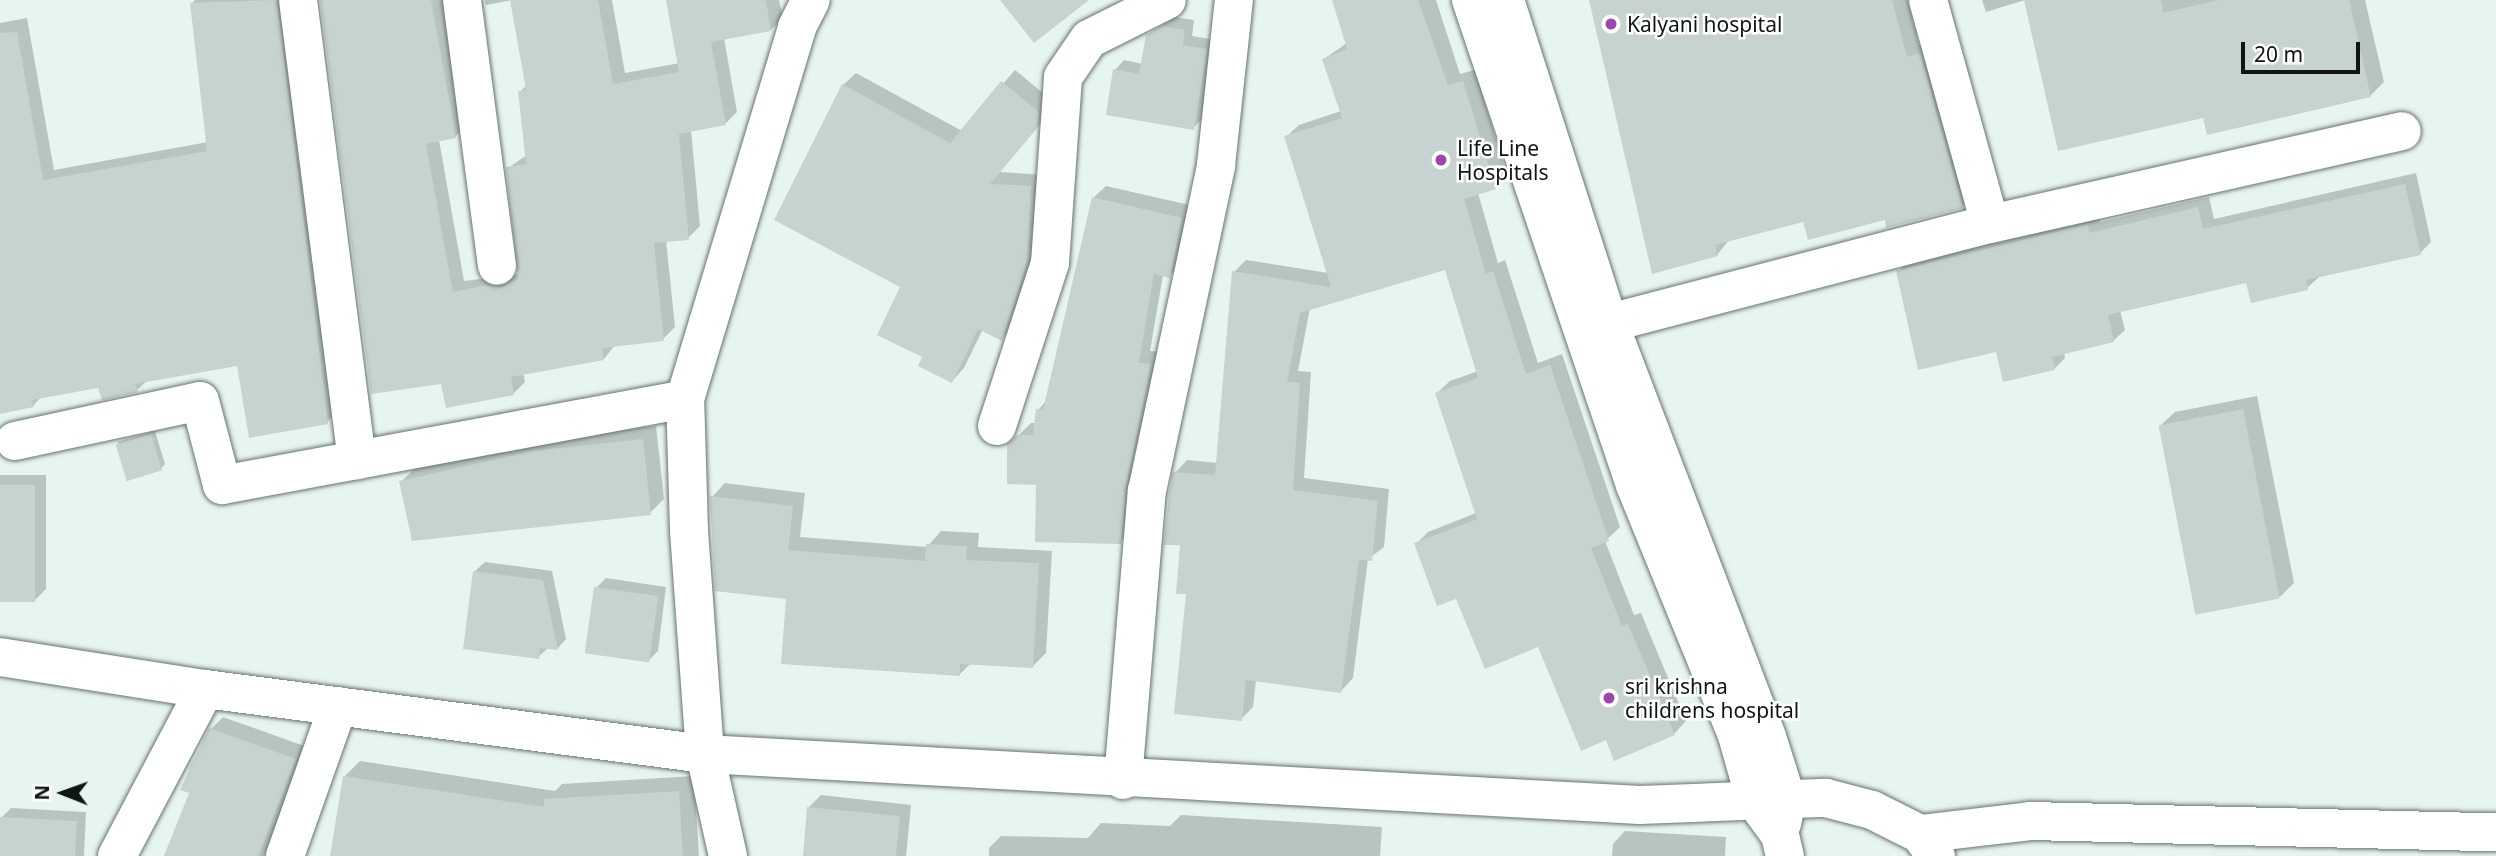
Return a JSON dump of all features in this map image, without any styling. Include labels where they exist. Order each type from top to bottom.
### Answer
[{"type":"street","points":[[298,0],[357,460]]},
{"type":"street","points":[[462,0],[497,266]]},
{"type":"street","points":[[727,856],[705,754],[689,530],[685,399],[797,27],[811,0]]},
{"type":"street","points":[[997,426],[1050,263],[1063,77],[1088,39],[1167,0]]},
{"type":"street","points":[[1123,780],[1147,491],[1216,165],[1234,0]]},
{"type":"street","points":[[1471,0],[1635,485],[1736,732],[1777,823]]},
{"type":"street","points":[[1505,0],[1609,323],[1744,673],[1777,823]]},
{"type":"street","points":[[1928,0],[1990,224]]},
{"type":"street","points":[[1609,323],[1990,224],[2402,131]]},
{"type":"street","points":[[15,441],[200,401],[222,485],[685,399]]},
{"type":"street","points":[[0,657],[205,689],[705,754],[1123,780],[1640,805],[1777,823],[1852,803],[1928,845],[2030,821],[2496,832]]},
{"type":"street","points":[[117,856],[205,689]]},
{"type":"street","points":[[285,856],[338,706]]},
{"type":"building","points":[[277,0],[328,424],[249,438],[237,366],[135,384],[138,392],[102,400],[98,388],[32,400],[34,407],[0,414],[0,33],[17,32],[43,180],[207,151],[190,3]]},
{"type":"building","points":[[320,0],[431,0],[456,138],[426,144],[453,292],[487,285],[501,288],[518,279],[506,167],[526,164],[518,91],[526,90],[510,0],[598,0],[613,84],[679,72],[666,0],[766,0],[771,31],[711,42],[726,125],[679,134],[689,240],[654,243],[664,341],[602,348],[604,360],[511,377],[514,395],[446,408],[441,384],[371,394]]},
{"type":"building","points":[[1000,0],[1089,0],[1034,43]]},
{"type":"building","points":[[1332,0],[1418,0],[1448,85],[1463,81],[1496,189],[1464,199],[1486,274],[1493,271],[1526,374],[1550,365],[1609,541],[1591,548],[1622,626],[1628,624],[1675,735],[1614,761],[1606,740],[1581,751],[1538,647],[1485,669],[1456,599],[1437,606],[1414,543],[1477,519],[1435,393],[1478,378],[1445,270],[1300,313],[1287,382],[1300,383],[1293,490],[1378,501],[1372,561],[1359,560],[1341,693],[1246,680],[1242,721],[1174,714],[1186,594],[1176,594],[1180,545],[1164,545],[1169,494],[1173,472],[1215,475],[1232,271],[1331,287],[1284,136],[1342,118],[1322,59],[1347,49]]},
{"type":"building","points":[[1589,0],[1892,0],[1907,57],[1920,53],[1963,208],[1886,228],[1885,220],[1808,240],[1803,222],[1715,245],[1718,256],[1652,274]]},
{"type":"building","points":[[2024,0],[2161,0],[2163,13],[2218,0],[2349,0],[2371,97],[2207,135],[2203,118],[2058,151]]},
{"type":"building","points":[[1163,26],[1185,30],[1183,45],[1207,49],[1194,130],[1106,115],[1113,69],[1139,74],[1146,35]]},
{"type":"building","points":[[1001,81],[1039,112],[1038,127],[990,184],[1031,186],[1027,263],[1002,341],[978,329],[952,383],[918,366],[922,357],[877,335],[900,287],[774,220],[842,84],[950,143]]},
{"type":"building","points":[[2405,184],[2421,255],[2306,280],[2308,290],[2251,303],[2246,283],[2108,315],[2114,342],[2052,357],[2055,370],[2003,382],[1996,352],[1918,370],[1896,271],[2088,224],[2089,233],[2198,207],[2203,229]]},
{"type":"building","points":[[1092,197],[1182,218],[1170,278],[1154,274],[1139,363],[1151,364],[1126,487],[1121,544],[1035,542],[1036,485],[1007,484],[1007,444],[1017,435],[1033,435],[1036,409],[1043,410]]},
{"type":"building","points":[[2243,409],[2280,598],[2195,615],[2159,425]]},
{"type":"building","points":[[151,434],[162,470],[127,481],[116,445]]},
{"type":"building","points":[[643,439],[651,515],[412,541],[399,481],[534,451]]},
{"type":"building","points":[[0,485],[35,485],[35,602],[0,602]]},
{"type":"building","points":[[710,496],[793,506],[788,550],[925,561],[926,544],[967,546],[966,560],[1039,563],[1033,668],[960,664],[960,676],[781,664],[786,599],[715,591]]},
{"type":"building","points":[[473,571],[543,580],[558,650],[540,648],[539,659],[463,649]]},
{"type":"building","points":[[594,587],[658,596],[649,662],[585,653]]},
{"type":"building","points":[[209,728],[296,759],[258,856],[164,856],[189,793],[180,790]]},
{"type":"building","points":[[343,776],[544,807],[544,799],[679,791],[683,856],[330,856]]},
{"type":"building","points":[[807,807],[900,816],[896,856],[803,856]]},
{"type":"building","points":[[0,817],[77,821],[75,856],[0,856]]},
{"type":"place","name":"Kalyani hospital","points":[[1611,24]]},
{"type":"place","name":"Life Line Hospitals","points":[[1441,160]]},
{"type":"place","name":"sri krishna childrens hospital","points":[[1609,698]]}]
